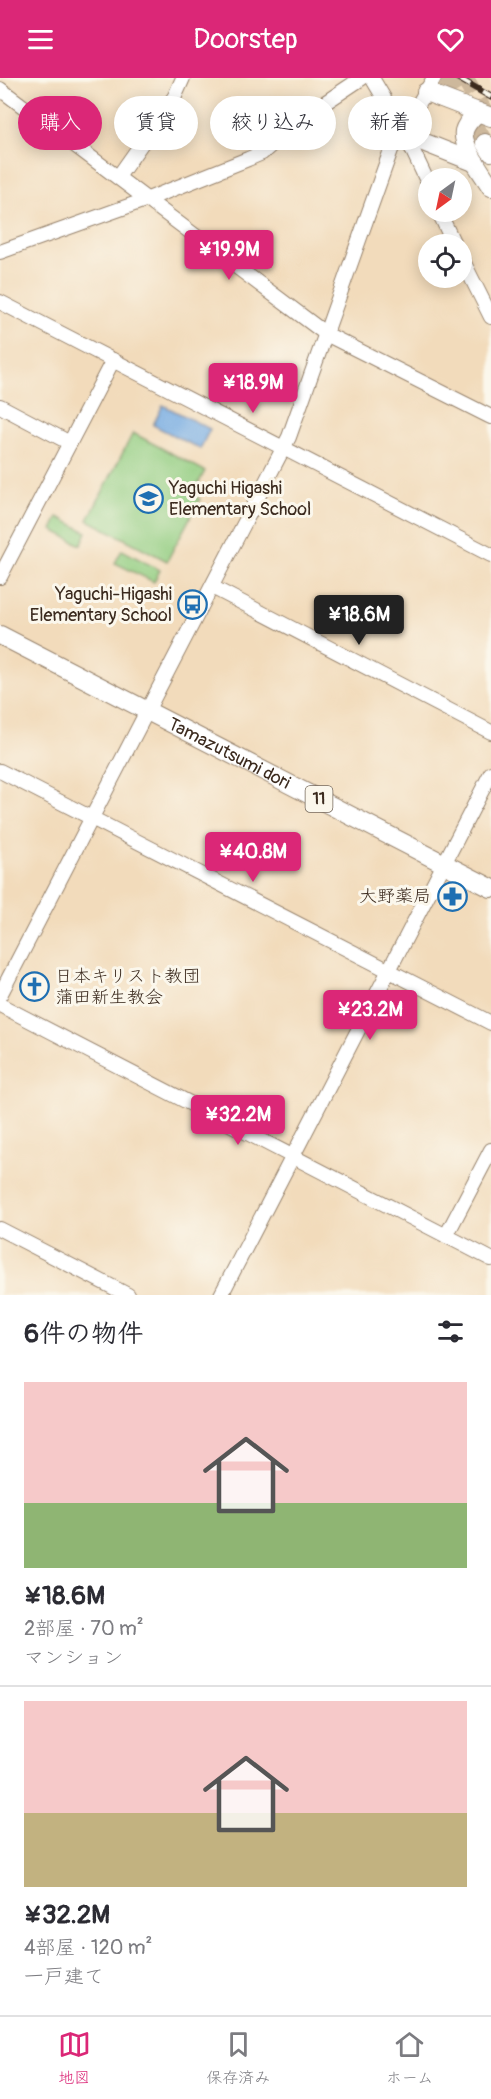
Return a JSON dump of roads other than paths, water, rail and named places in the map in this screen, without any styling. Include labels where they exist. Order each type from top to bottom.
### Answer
[{"type":"main road","points":[[430,85],[485,114]]},
{"type":"main road","points":[[485,114],[469,122],[464,131],[464,141],[484,152],[491,187]]},
{"type":"main road","points":[[432,143],[484,152]]},
{"type":"main road","name":"Tamazutsumi dori","points":[[0,635],[491,888]]},
{"type":"street","points":[[118,177],[175,96],[183,78]]},
{"type":"street","points":[[372,78],[383,96]]},
{"type":"street","points":[[0,252],[148,199],[262,153],[302,118],[358,79]]},
{"type":"street","points":[[0,89],[326,334],[491,417]]},
{"type":"street","points":[[0,995],[289,436],[391,150]]},
{"type":"street","points":[[412,150],[421,168]]},
{"type":"street","points":[[472,280],[491,317]]},
{"type":"street","points":[[0,302],[491,555]]},
{"type":"street","points":[[0,578],[113,360]]},
{"type":"street","points":[[0,406],[70,443]]},
{"type":"street","points":[[212,587],[491,732]]},
{"type":"street","points":[[0,771],[491,1023]]},
{"type":"street","points":[[221,1295],[491,773]]},
{"type":"street","points":[[0,1005],[491,1259]]},
{"type":"street","points":[[446,1236],[491,1150]]},
{"type":"street","points":[[0,1229],[128,1295]]},
{"type":"water","points":[[163,405],[210,429],[200,449],[153,425]]},
{"type":"tunnel","points":[[445,78],[485,143]]},
{"type":"tunnel","points":[[464,78],[491,123]]},
{"type":"railway","points":[[458,78],[491,97]]},
{"type":"place","name":"Yaguchi Higashi Elementary School","points":[[148,498]]},
{"type":"place","name":"Yaguchi-Higashi Elementary School","points":[[193,604]]},
{"type":"place","name":"大野薬局","points":[[452,896]]},
{"type":"place","name":"日本キリスト教団 蒲田新生教会","points":[[34,986]]}]
